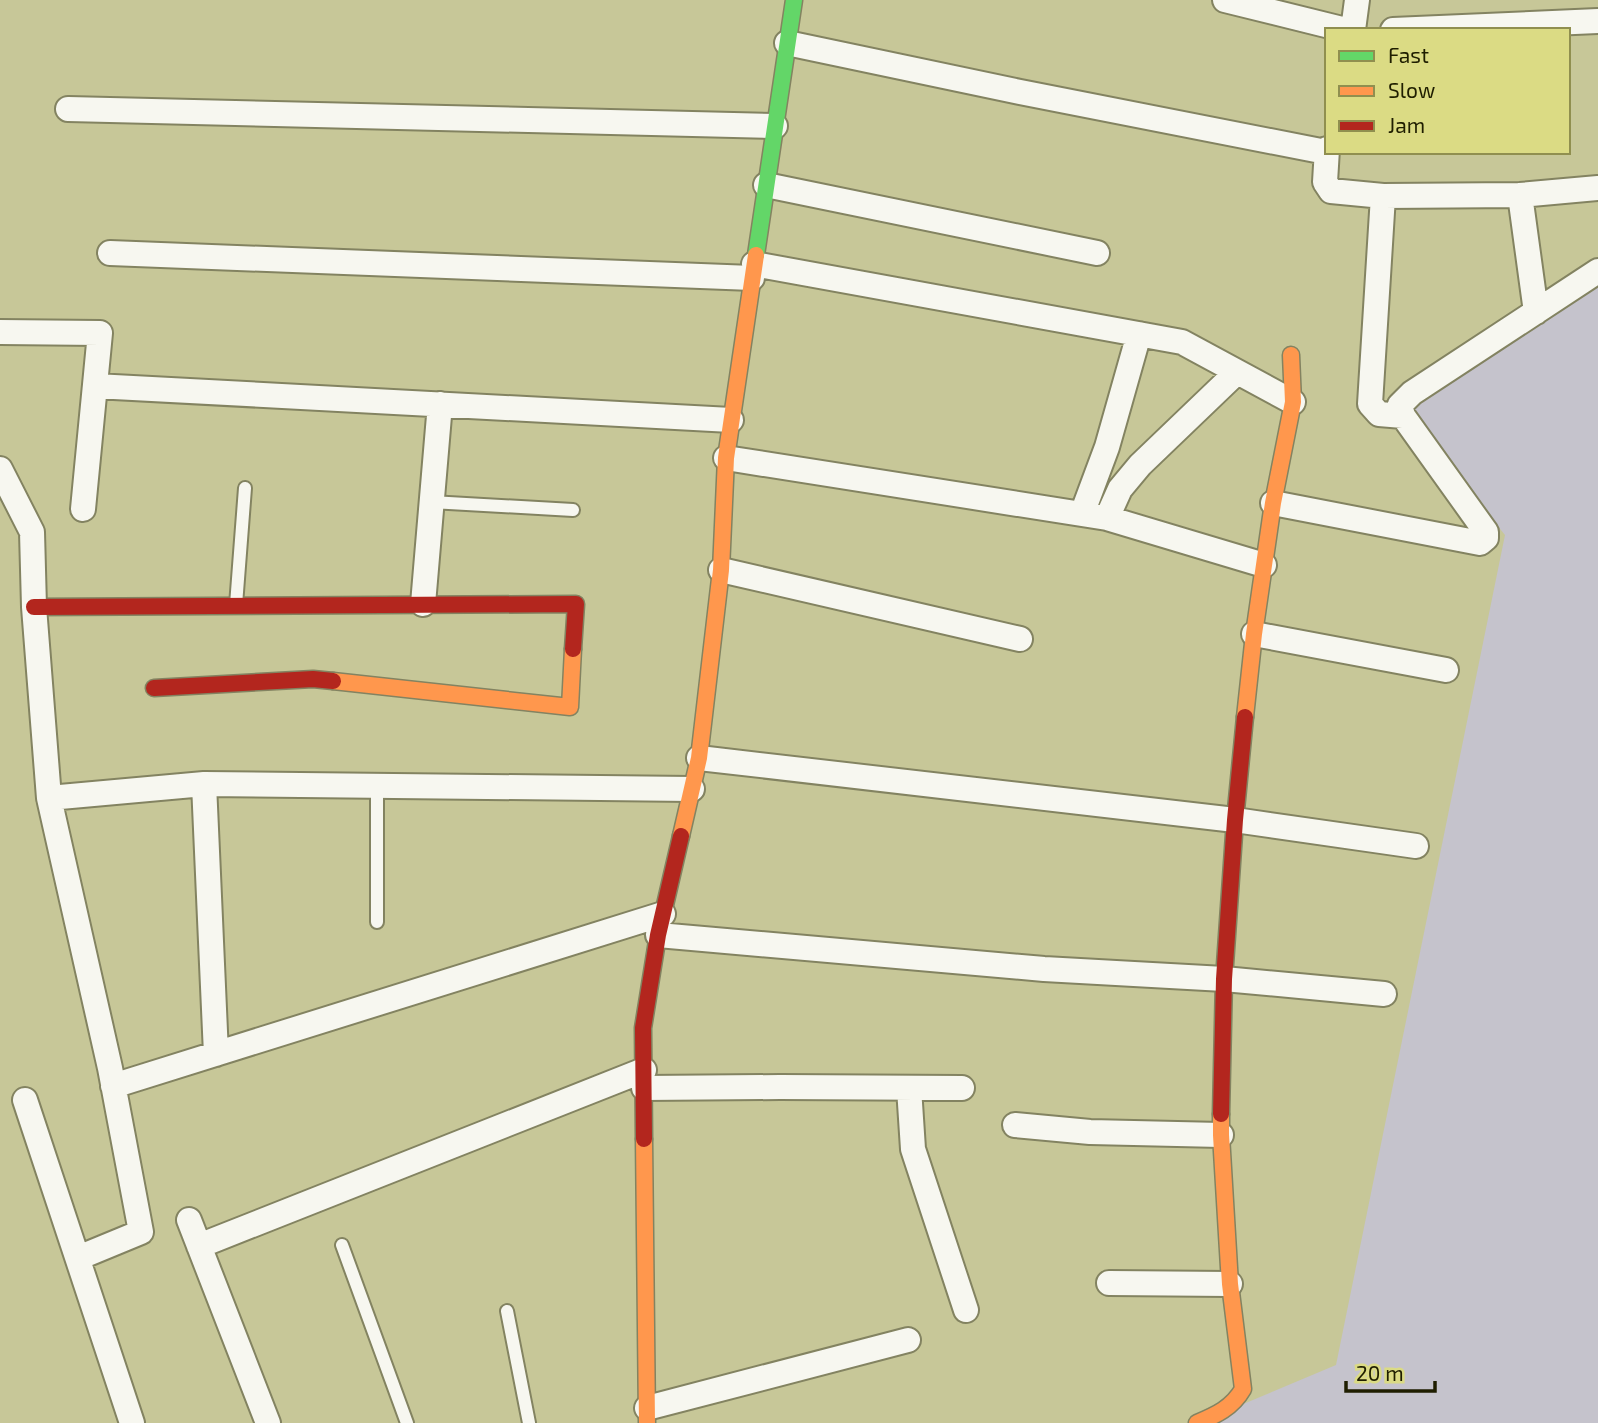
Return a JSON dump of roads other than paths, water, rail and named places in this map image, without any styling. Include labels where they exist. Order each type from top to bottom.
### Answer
[{"type":"street","points":[[794,0],[726,458],[721,570],[699,758],[661,925],[643,1028],[647,1416],[908,1340]]},
{"type":"street","points":[[1225,0],[1338,28]]},
{"type":"street","points":[[1353,28],[1357,0]]},
{"type":"street","points":[[1439,28],[1598,21]]},
{"type":"street","points":[[787,43],[1020,92],[1325,151]]},
{"type":"street","points":[[68,109],[775,126]]},
{"type":"street","points":[[1326,154],[1325,183],[1331,191],[1383,197],[1520,195],[1598,188]]},
{"type":"street","points":[[766,185],[1097,253]]},
{"type":"street","points":[[1520,195],[1536,312]]},
{"type":"street","points":[[1383,197],[1370,404],[1379,414],[1403,416]]},
{"type":"street","points":[[110,253],[753,271],[1182,342],[1293,402]]},
{"type":"street","points":[[1273,503],[1480,543],[1486,538],[1486,533],[1403,416],[1400,405],[1412,393],[1598,271]]},
{"type":"street","points":[[0,332],[100,333],[83,509]]},
{"type":"street","points":[[1082,514],[1107,447],[1139,334]]},
{"type":"street","points":[[1197,1423],[1217,1415],[1237,1401],[1243,1389],[1230,1284],[1222,1135],[1224,979],[1234,820],[1254,634],[1273,503],[1293,402],[1291,355]]},
{"type":"street","points":[[1107,519],[1120,489],[1140,465],[1237,372]]},
{"type":"street","points":[[95,386],[731,420]]},
{"type":"street","points":[[423,604],[439,404]]},
{"type":"street","points":[[726,458],[1082,514],[1264,565]]},
{"type":"street","points":[[0,469],[33,532],[34,607],[49,798],[113,1086],[141,1232],[78,1258]]},
{"type":"street","points":[[721,570],[1020,639]]},
{"type":"street","points":[[34,607],[576,604],[570,707],[313,679],[154,688]]},
{"type":"street","points":[[1254,634],[1446,670]]},
{"type":"street","points":[[699,758],[1234,820],[1416,846]]},
{"type":"street","points":[[49,798],[204,784],[692,789]]},
{"type":"street","points":[[204,784],[216,1054]]},
{"type":"street","points":[[113,1086],[661,925],[1044,969],[1224,979],[1384,994]]},
{"type":"street","points":[[199,1246],[644,1079],[780,1087],[962,1088]]},
{"type":"street","points":[[909,1088],[913,1149],[966,1310]]},
{"type":"street","points":[[25,1100],[132,1423]]},
{"type":"street","points":[[1015,1125],[1090,1132],[1222,1135]]},
{"type":"street","points":[[189,1220],[268,1423]]},
{"type":"street","points":[[1109,1283],[1230,1284]]},
{"type":"lane","points":[[236,606],[246,488]]},
{"type":"lane","points":[[431,502],[573,510]]},
{"type":"lane","points":[[377,786],[377,922]]},
{"type":"lane","points":[[342,1245],[407,1423]]},
{"type":"lane","points":[[507,1311],[529,1423]]}]
